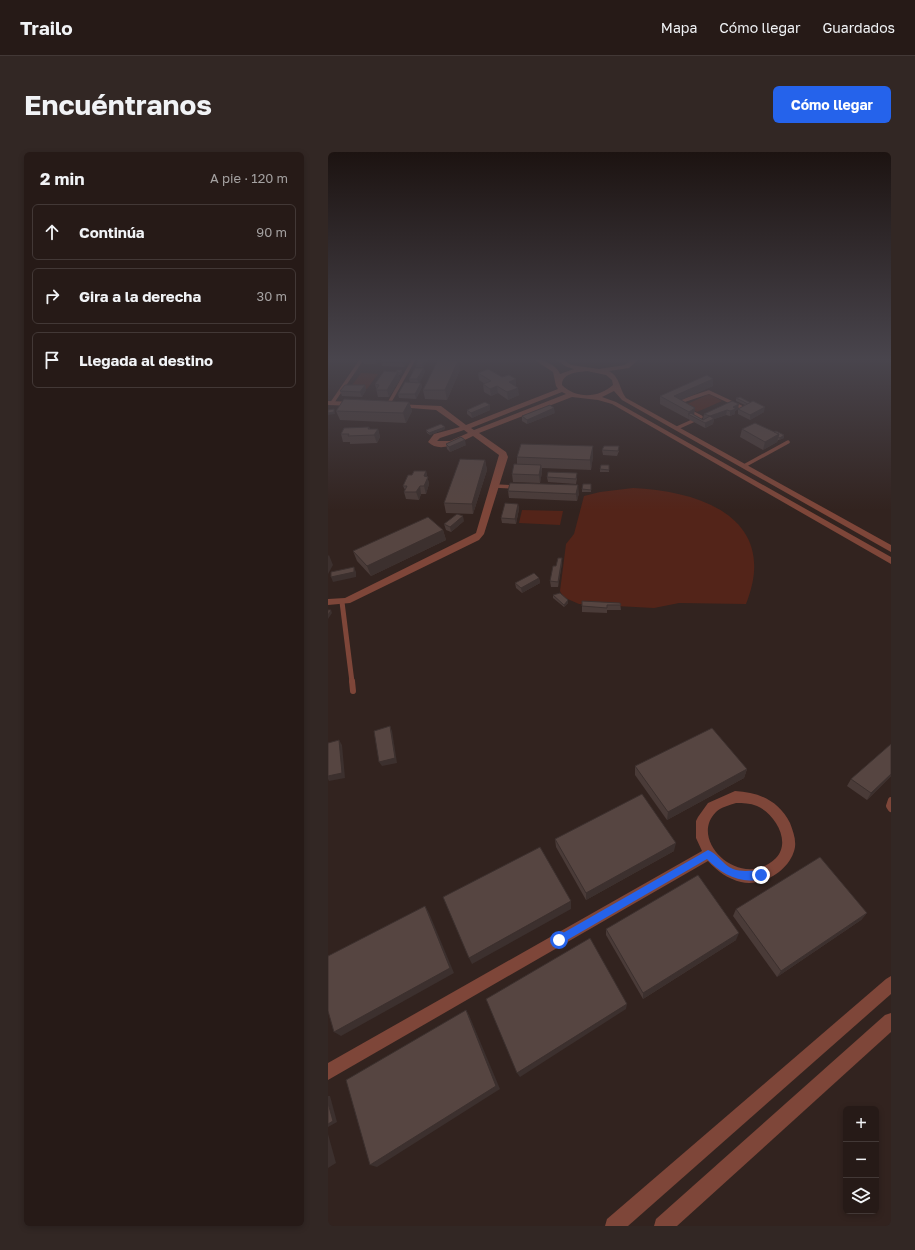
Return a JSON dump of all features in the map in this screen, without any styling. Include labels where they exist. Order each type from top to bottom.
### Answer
[{"type":"street","points":[[328,602],[342,602],[476,538],[480,534],[504,457],[503,454],[471,430],[437,409]]},
{"type":"street","points":[[471,430],[513,409]]},
{"type":"street","points":[[471,430],[533,409]]},
{"type":"street","points":[[625,409],[891,561]]},
{"type":"street","points":[[642,409],[891,549]]},
{"type":"street","points":[[506,412],[513,417]]},
{"type":"street","points":[[736,797],[749,798],[763,802],[779,816],[788,835],[788,848],[783,860],[774,869],[761,875],[747,876],[732,873],[718,865],[708,854],[702,841],[701,828],[704,816],[712,806],[723,800],[736,797]]},
{"type":"street","points":[[328,1072],[708,854]]},
{"type":"street","points":[[614,1226],[891,984]]},
{"type":"street","points":[[663,1226],[891,1021]]},
{"type":"lane","points":[[686,409],[701,417]]},
{"type":"lane","points":[[677,428],[707,414]]},
{"type":"lane","points":[[744,466],[788,442]]},
{"type":"lane","points":[[495,486],[518,487]]},
{"type":"lane","points":[[342,602],[353,691]]},
{"type":"lane","points":[[891,800],[889,806],[891,809]]},
{"type":"shaded area","points":[[692,409],[704,409],[697,412]]},
{"type":"shaded area","points":[[633,488],[659,490],[685,495],[708,504],[728,515],[743,531],[752,550],[754,575],[746,604],[679,603],[654,608],[579,604],[563,597],[560,591],[566,544],[574,534],[584,496],[600,492]]},
{"type":"shaded area","points":[[522,510],[563,511],[560,525],[519,523]]},
{"type":"building","points":[[334,409],[334,412],[328,413],[328,410]]},
{"type":"building","points":[[337,409],[405,409],[403,413],[336,411]]},
{"type":"building","points":[[469,409],[480,409],[471,413],[467,410]]},
{"type":"building","points":[[540,409],[551,409],[527,420],[522,416]]},
{"type":"building","points":[[684,409],[693,409],[689,412]]},
{"type":"building","points":[[715,409],[736,409],[730,411],[727,410],[710,416],[704,414]]},
{"type":"building","points":[[738,409],[761,409],[750,415]]},
{"type":"building","points":[[691,413],[703,420],[710,416],[714,419],[705,423],[688,414]]},
{"type":"building","points":[[755,423],[779,434],[765,442],[742,429]]},
{"type":"building","points":[[441,424],[445,427],[429,433],[426,430]]},
{"type":"building","points":[[369,427],[368,429],[378,429],[374,435],[348,436],[349,434],[341,434],[344,428]]},
{"type":"building","points":[[776,431],[784,435],[780,438],[778,437],[779,434],[774,432]]},
{"type":"building","points":[[461,437],[465,440],[449,447],[446,444]]},
{"type":"building","points":[[521,444],[593,446],[590,460],[517,457]]},
{"type":"building","points":[[604,446],[619,446],[618,451],[602,450]]},
{"type":"building","points":[[460,459],[485,460],[472,504],[444,503]]},
{"type":"building","points":[[514,464],[541,465],[539,475],[512,474]]},
{"type":"building","points":[[601,465],[609,465],[609,470],[600,469]]},
{"type":"building","points":[[414,471],[426,471],[424,476],[428,477],[424,486],[420,486],[416,492],[404,492],[407,486],[403,486],[408,475],[412,475]]},
{"type":"building","points":[[548,472],[577,473],[576,479],[547,477]]},
{"type":"building","points":[[510,483],[578,485],[576,494],[508,491]]},
{"type":"building","points":[[583,484],[591,484],[591,490],[582,489]]},
{"type":"building","points":[[505,503],[518,504],[515,519],[501,518]]},
{"type":"building","points":[[457,514],[463,516],[450,527],[444,524]]},
{"type":"building","points":[[428,517],[443,530],[367,566],[353,551]]},
{"type":"building","points":[[558,558],[562,558],[558,582],[550,581],[553,566],[556,566]]},
{"type":"building","points":[[354,567],[354,572],[331,577],[331,572]]},
{"type":"building","points":[[534,573],[539,578],[521,588],[515,583]]},
{"type":"building","points":[[560,593],[568,600],[564,605],[553,595]]},
{"type":"building","points":[[582,601],[620,603],[621,605],[607,605],[607,608],[582,606]]},
{"type":"building","points":[[390,726],[395,758],[379,762],[374,731]]},
{"type":"building","points":[[712,728],[747,769],[668,812],[635,766]]},
{"type":"building","points":[[339,740],[342,773],[328,776],[328,743]]},
{"type":"building","points":[[891,744],[891,774],[871,793],[851,779]]},
{"type":"building","points":[[642,794],[676,843],[586,893],[555,839]]},
{"type":"building","points":[[540,847],[571,901],[469,958],[443,897]]},
{"type":"building","points":[[820,857],[867,913],[781,971],[736,909]]},
{"type":"building","points":[[698,875],[739,933],[643,993],[606,929]]},
{"type":"building","points":[[425,906],[450,968],[334,1032],[328,1011],[328,956]]},
{"type":"building","points":[[590,938],[627,1004],[517,1073],[486,999]]},
{"type":"building","points":[[466,1010],[496,1086],[370,1165],[346,1080]]},
{"type":"building","points":[[328,1103],[333,1121],[328,1124]]},
{"type":"route","points":[[559,940],[708,854],[718,865],[732,873],[747,876],[761,875]]}]
